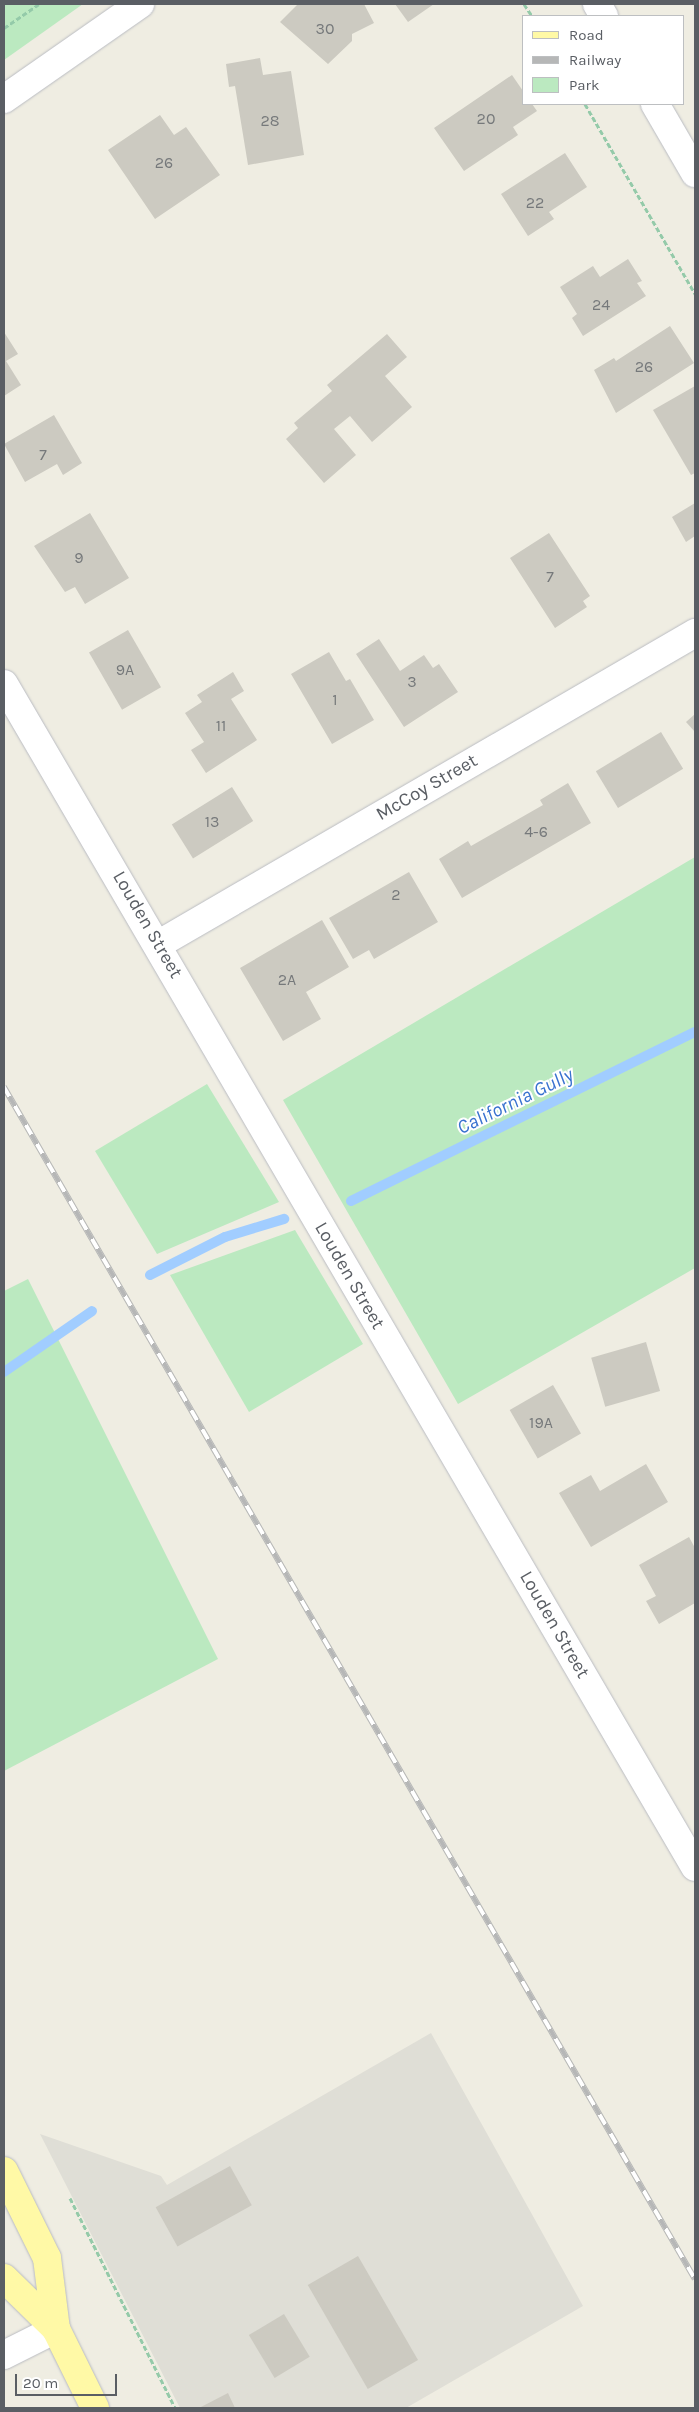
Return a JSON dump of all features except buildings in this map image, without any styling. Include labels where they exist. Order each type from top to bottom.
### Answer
[{"type":"main road","points":[[4,2171],[47,2258],[56,2329],[95,2408]]},
{"type":"main road","points":[[4,2278],[56,2329]]},
{"type":"street","points":[[4,99],[140,4]]},
{"type":"street","points":[[597,4],[603,15]]},
{"type":"street","points":[[656,105],[695,173]]},
{"type":"street","name":"McCoy Street","points":[[159,944],[695,633]]},
{"type":"street","name":"Louden Street","points":[[4,684],[159,944],[695,1867]]},
{"type":"street","points":[[4,2355],[56,2329]]},
{"type":"path","points":[[4,28],[39,4]]},
{"type":"path","points":[[524,4],[531,15]]},
{"type":"path","points":[[586,105],[695,294]]},
{"type":"path","points":[[70,2198],[175,2408]]},
{"type":"shaded area","points":[[431,2033],[583,2306],[406,2408],[180,2408],[40,2134],[161,2176],[167,2185]]},
{"type":"green space","points":[[4,4],[83,4],[4,60]]},
{"type":"green space","points":[[695,857],[695,1268],[458,1404],[283,1100]]},
{"type":"green space","points":[[207,1084],[279,1202],[157,1254],[95,1151]]},
{"type":"green space","points":[[295,1230],[363,1344],[249,1412],[170,1275]]},
{"type":"green space","points":[[28,1279],[218,1659],[4,1771],[4,1291]]},
{"type":"waterway","name":"California Gully","points":[[351,1201],[695,1032]]},
{"type":"waterway","name":"California Gully","points":[[150,1275],[225,1237],[284,1219]]},
{"type":"waterway","name":"California Gully","points":[[4,1372],[92,1311]]},
{"type":"railway","points":[[4,1087],[695,2279]]}]
